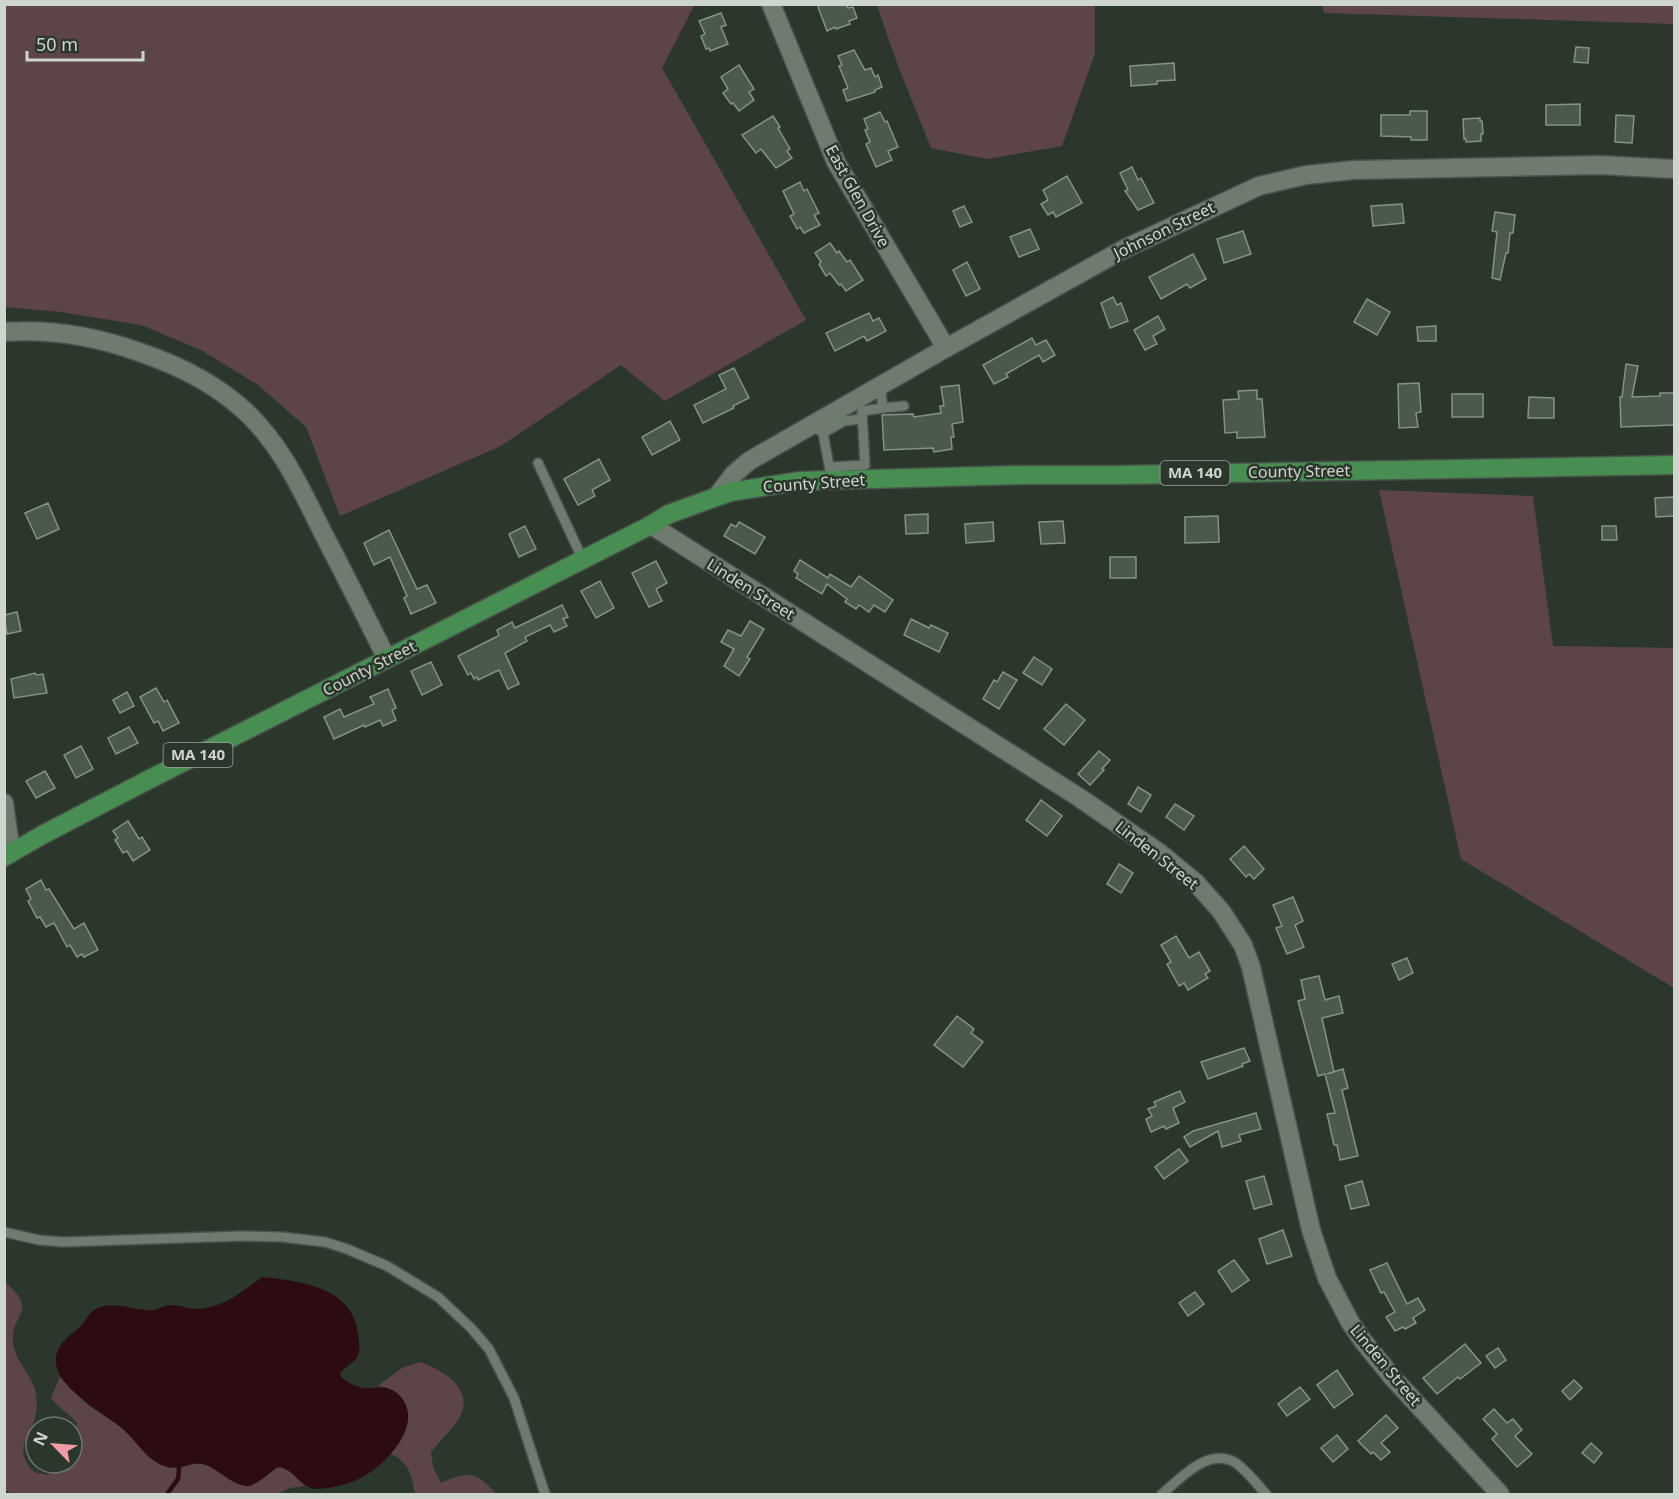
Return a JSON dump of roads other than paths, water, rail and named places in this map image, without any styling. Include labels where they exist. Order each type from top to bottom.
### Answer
[{"type":"main road","name":"County Street","points":[[8,855],[139,785],[583,560],[669,514],[717,496],[831,473],[1120,475],[1674,465]]},
{"type":"street","name":"East Glen Drive","points":[[771,4],[840,170],[946,348]]},
{"type":"street","name":"Johnson Street","points":[[717,496],[734,474],[749,461],[818,429],[880,386],[1124,249],[1238,194],[1282,179],[1354,170],[1600,165],[1674,169]]},
{"type":"street","points":[[4,332],[37,332],[115,343],[159,359],[200,379],[248,414],[287,462],[387,659]]},
{"type":"street","name":"Linden Street","points":[[651,525],[1080,798],[1161,854],[1209,897],[1236,933],[1251,967],[1311,1230],[1318,1256],[1338,1301],[1350,1322],[1378,1360],[1500,1494]]},
{"type":"street","points":[[4,803],[8,855]]},
{"type":"lane","points":[[880,386],[883,408]]},
{"type":"lane","points":[[862,419],[844,421],[818,429],[831,473],[865,465],[862,411],[904,406]]},
{"type":"lane","points":[[538,463],[583,560]]},
{"type":"lane","points":[[4,1232],[39,1240],[63,1242],[260,1236],[304,1238],[347,1248],[387,1266],[438,1297],[462,1318],[489,1349],[514,1398],[545,1494]]},
{"type":"lane","points":[[1162,1494],[1200,1464],[1210,1459],[1221,1458],[1241,1468],[1266,1494]]},
{"type":"waterway","points":[[167,1494],[178,1479],[179,1469]]}]
